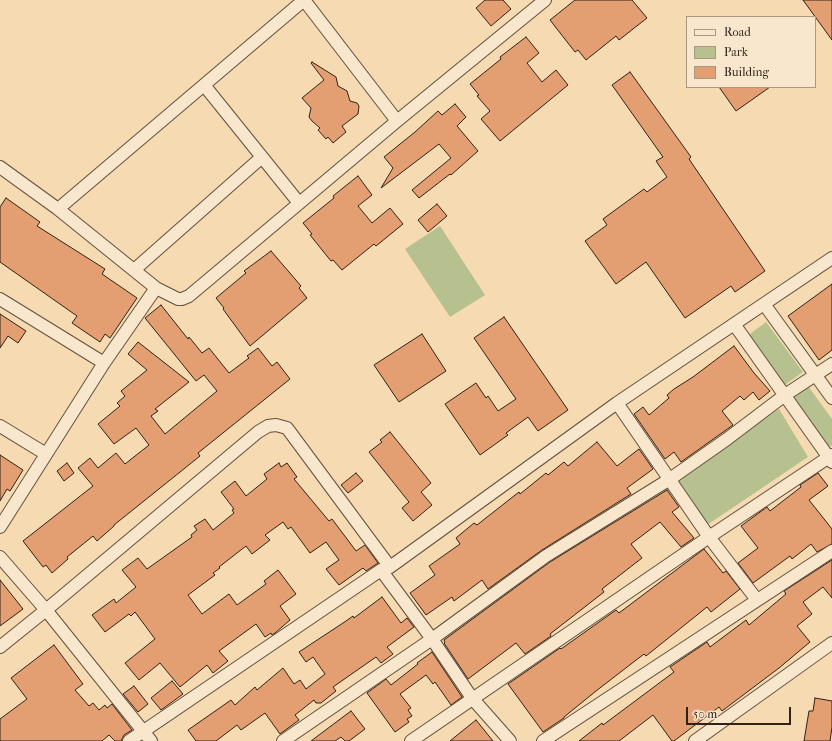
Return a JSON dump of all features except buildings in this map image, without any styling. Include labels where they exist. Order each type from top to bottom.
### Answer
[{"type":"street","points":[[58,209],[304,0],[397,120]]},
{"type":"street","points":[[0,167],[58,209],[156,288],[178,299],[182,299],[189,296],[397,120],[545,0]]},
{"type":"street","points":[[204,85],[299,203]]},
{"type":"street","points":[[134,270],[262,157]]},
{"type":"street","points":[[129,741],[147,736],[386,569],[617,402],[832,258]]},
{"type":"street","points":[[0,527],[104,362],[156,288]]},
{"type":"street","points":[[0,299],[104,362]]},
{"type":"street","points":[[764,304],[832,398]]},
{"type":"street","points":[[411,741],[709,536],[831,458],[734,324]]},
{"type":"street","points":[[283,741],[432,639],[546,556],[670,479],[727,439],[784,395],[832,364]]},
{"type":"street","points":[[617,402],[709,536],[757,600]]},
{"type":"street","points":[[0,647],[258,432],[268,426],[276,425],[287,428],[386,569],[472,698],[510,741]]},
{"type":"street","points":[[0,426],[46,454]]},
{"type":"street","points":[[543,741],[832,551]]},
{"type":"street","points":[[0,557],[46,610],[147,736]]},
{"type":"street","points":[[696,741],[832,643]]},
{"type":"green space","points":[[440,226],[485,295],[450,317],[405,249]]},
{"type":"green space","points":[[766,322],[803,372],[783,386],[746,337]]},
{"type":"green space","points":[[808,386],[832,419],[832,445],[825,450],[788,401]]},
{"type":"green space","points":[[779,409],[808,457],[707,525],[675,480]]}]
